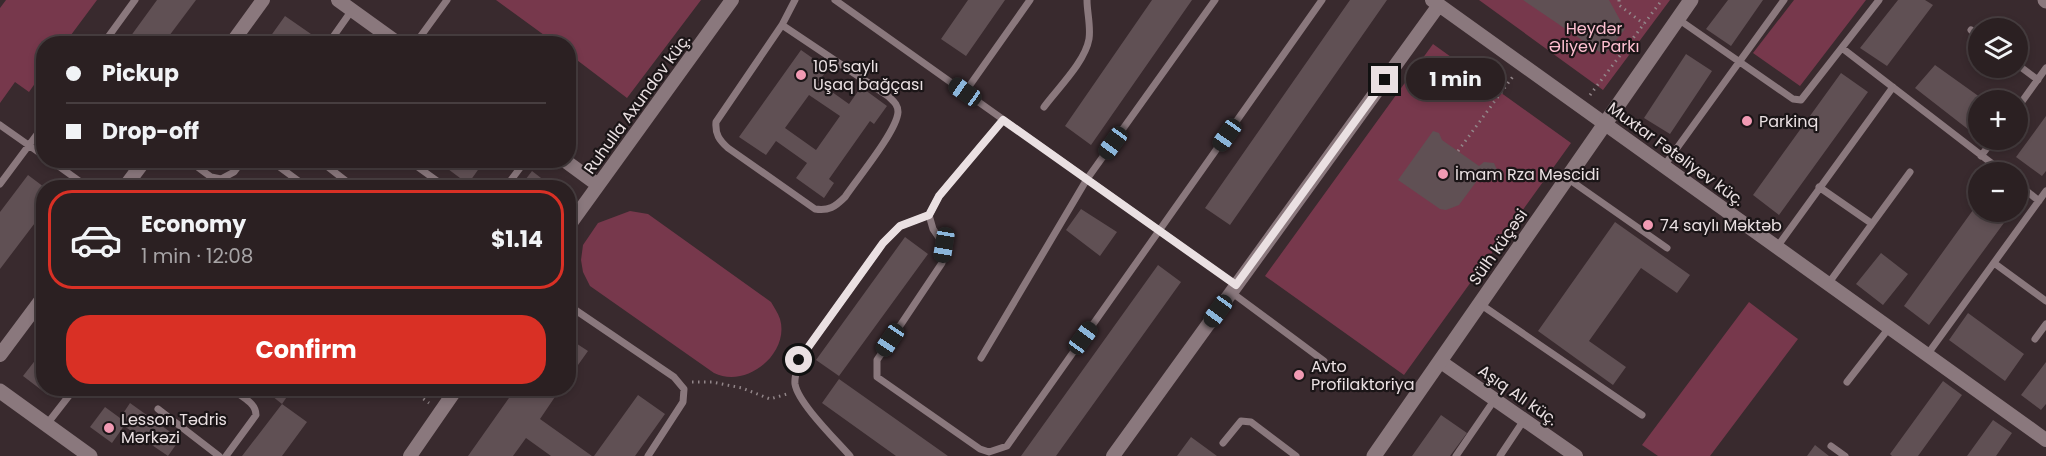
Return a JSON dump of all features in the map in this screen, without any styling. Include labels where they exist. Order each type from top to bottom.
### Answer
[{"type":"street","points":[[237,36],[263,0]]},
{"type":"street","points":[[338,0],[388,36]]},
{"type":"street","name":"Ruhulla Axundov küç.","points":[[576,216],[732,0]]},
{"type":"street","name":"Sülh küçəsi","points":[[1374,456],[1691,0]]},
{"type":"street","points":[[1113,456],[1234,289],[1435,2]]},
{"type":"street","name":"Muxtar Fətəliyev küç.","points":[[1435,2],[2046,440]]},
{"type":"street","points":[[575,168],[598,185]]},
{"type":"street","points":[[0,354],[36,307]]},
{"type":"street","name":"Aşıq Alı küç.","points":[[1441,362],[1576,456]]},
{"type":"street","points":[[0,391],[90,456]]},
{"type":"street","points":[[410,456],[451,396]]},
{"type":"lane","points":[[109,36],[135,0]]},
{"type":"lane","points":[[421,36],[447,0]]},
{"type":"lane","points":[[782,25],[888,96],[897,105],[898,113],[893,129],[845,197],[836,206],[825,210],[815,209],[728,148],[720,141],[716,131],[716,122],[782,25],[795,0]]},
{"type":"lane","points":[[835,0],[845,3],[1003,120],[1160,231],[1324,361]]},
{"type":"lane","points":[[965,92],[1030,0]]},
{"type":"lane","points":[[1044,107],[1076,65],[1089,38],[1087,0]]},
{"type":"lane","points":[[981,358],[1087,179],[1215,0]]},
{"type":"lane","points":[[929,215],[933,229],[944,245],[942,262],[877,360],[877,377],[989,452],[1006,446],[1322,0]]},
{"type":"lane","points":[[1664,166],[1784,0]]},
{"type":"lane","points":[[1678,19],[1793,99],[1802,100],[1880,0]]},
{"type":"lane","points":[[334,36],[352,10]]},
{"type":"lane","points":[[1842,48],[1989,162]]},
{"type":"lane","points":[[2028,94],[2046,68]]},
{"type":"lane","points":[[2028,72],[2038,80]]},
{"type":"lane","points":[[1777,247],[1893,87]]},
{"type":"lane","points":[[850,456],[802,401],[796,390],[795,380],[799,360],[883,243],[900,226],[929,215],[939,196],[1003,120]]},
{"type":"lane","points":[[0,125],[36,150]]},
{"type":"lane","points":[[0,184],[36,136]]},
{"type":"lane","points":[[1981,156],[1986,150]]},
{"type":"lane","points":[[61,168],[78,180]]},
{"type":"lane","points":[[199,168],[211,177],[221,179],[237,168]]},
{"type":"lane","points":[[281,168],[297,180]]},
{"type":"lane","points":[[329,168],[345,180]]},
{"type":"lane","points":[[419,168],[435,180]]},
{"type":"lane","points":[[1828,284],[1910,172]]},
{"type":"lane","points":[[1567,178],[1667,248]]},
{"type":"lane","points":[[1819,187],[1871,224]]},
{"type":"lane","points":[[1927,355],[2046,191]]},
{"type":"lane","points":[[2028,192],[2039,201]]},
{"type":"lane","points":[[1995,263],[2046,301]]},
{"type":"lane","points":[[1480,304],[1642,415]]},
{"type":"lane","points":[[576,310],[674,377],[684,389],[683,402],[648,456]]},
{"type":"lane","points":[[2035,339],[2046,324]]},
{"type":"lane","points":[[1847,382],[1889,328]]},
{"type":"lane","points":[[47,425],[69,396]]},
{"type":"lane","points":[[226,456],[255,415],[256,410],[253,405],[241,396]]},
{"type":"lane","points":[[1456,456],[1495,399]]},
{"type":"lane","points":[[158,409],[219,456]]},
{"type":"lane","points":[[1500,456],[1524,420]]},
{"type":"lane","points":[[1223,443],[1241,421],[1251,422],[1296,456]]},
{"type":"lane","points":[[1831,446],[1845,456]]},
{"type":"path","points":[[1618,0],[1619,6],[1644,24]]},
{"type":"path","points":[[1582,106],[1662,0]]},
{"type":"path","points":[[1458,151],[1522,64]]},
{"type":"path","points":[[684,389],[689,382],[712,382],[742,388],[770,399],[796,390]]},
{"type":"path","points":[[419,396],[441,411]]},
{"type":"green space","points":[[6,0],[97,0],[70,36],[36,36],[36,82],[29,92],[15,82],[0,103],[0,8]]},
{"type":"green space","points":[[496,0],[701,0],[627,98],[576,59],[576,36],[545,36]]},
{"type":"green space","name":"Heydər Əliyev Parkı","points":[[1479,0],[1670,0],[1603,90]]},
{"type":"green space","points":[[1794,0],[1866,0],[1800,86],[1753,53]]},
{"type":"green space","points":[[1433,44],[1571,143],[1404,375],[1265,276]]},
{"type":"green space","points":[[630,211],[648,214],[771,302],[780,319],[781,332],[779,344],[763,365],[740,376],[727,377],[714,373],[590,286],[583,272],[581,260],[583,245],[598,223]]},
{"type":"green space","points":[[1749,302],[1798,339],[1710,456],[1658,456],[1642,445]]},
{"type":"building","points":[[157,0],[196,0],[169,36],[131,36]]},
{"type":"building","points":[[968,0],[1005,0],[966,56],[941,39]]},
{"type":"building","points":[[1152,0],[1192,0],[1091,145],[1065,126]]},
{"type":"building","points":[[1350,0],[1387,0],[1230,225],[1205,208]]},
{"type":"building","points":[[1523,0],[1609,0],[1625,29],[1604,55]]},
{"type":"building","points":[[1728,0],[1763,0],[1731,46],[1706,29]]},
{"type":"building","points":[[1898,0],[1925,0],[1933,5],[1887,66],[1860,48]]},
{"type":"building","points":[[285,16],[311,34],[310,36],[271,36]]},
{"type":"building","points":[[801,50],[828,69],[818,82],[849,104],[861,87],[887,106],[874,124],[870,121],[829,179],[834,183],[824,198],[796,178],[807,163],[776,141],[766,155],[739,137]],"holes":[[[809,95],[840,116],[816,150],[785,128]]]},
{"type":"building","points":[[1686,54],[1712,71],[1670,134],[1644,118]]},
{"type":"building","points":[[1935,65],[1970,90],[1968,90],[1968,129],[1915,88]]},
{"type":"building","points":[[1841,73],[1868,92],[1779,215],[1753,195]]},
{"type":"building","points":[[2046,116],[2046,171],[2042,176],[2028,166],[2028,162],[2023,162],[2016,157],[2021,150],[2028,150],[2028,141]]},
{"type":"building","points":[[1433,131],[1439,133],[1442,140],[1479,166],[1484,162],[1494,163],[1498,172],[1489,182],[1479,178],[1459,205],[1446,210],[1440,209],[1398,180]]},
{"type":"building","points":[[447,168],[479,168],[471,180],[463,180]]},
{"type":"building","points":[[532,171],[544,180],[525,180]]},
{"type":"building","points":[[28,175],[36,181],[36,222],[0,269],[0,212]]},
{"type":"building","points":[[1081,209],[1117,232],[1100,256],[1066,230]]},
{"type":"building","points":[[1968,217],[1968,222],[2005,222],[1929,325],[1904,306]]},
{"type":"building","points":[[1615,222],[1690,275],[1677,293],[1641,268],[1589,341],[1626,367],[1613,385],[1538,331]]},
{"type":"building","points":[[905,237],[928,254],[839,376],[816,360]]},
{"type":"building","points":[[1881,253],[1908,274],[1883,305],[1856,284]]},
{"type":"building","points":[[1158,265],[1181,282],[1056,456],[1021,456]]},
{"type":"building","points":[[1968,313],[2024,354],[2005,381],[1949,340]]},
{"type":"building","points":[[576,343],[588,351],[576,368]]},
{"type":"building","points":[[36,359],[36,386],[23,376]]},
{"type":"building","points":[[2046,362],[2046,404],[2041,410],[2021,395]]},
{"type":"building","points":[[839,379],[948,456],[896,456],[822,403]]},
{"type":"building","points":[[1943,381],[1962,395],[1918,456],[1892,456],[1890,454]]},
{"type":"building","points":[[638,395],[665,414],[635,456],[594,456]]},
{"type":"building","points":[[272,396],[288,396],[282,404]]},
{"type":"building","points":[[510,396],[556,396],[540,419],[592,456],[551,456],[526,438],[513,456],[468,456]]},
{"type":"building","points":[[130,403],[180,439],[168,456],[124,426],[112,443],[90,427],[105,407],[120,418]]},
{"type":"building","points":[[282,404],[307,422],[282,456],[242,456]]},
{"type":"building","points":[[1441,415],[1467,433],[1450,456],[1412,456]]},
{"type":"building","points":[[1993,420],[2012,433],[1996,456],[1967,456]]},
{"type":"building","points":[[1191,437],[1217,456],[1177,456]]},
{"type":"building","points":[[1815,445],[1829,456],[1807,456]]},
{"type":"place","name":"105 saylı Uşaq bağçası","points":[[801,75]]},
{"type":"place","name":"Parkinq","points":[[1747,121]]},
{"type":"place","name":"İmam Rza Məscidi","points":[[1443,174]]},
{"type":"place","name":"74 saylı Məktəb","points":[[1648,225]]},
{"type":"place","name":"Avto Profilaktoriya","points":[[1299,375]]},
{"type":"place","name":"Lesson Tədris Mərkəzi","points":[[109,428]]},
{"type":"route","points":[[799,360],[883,243],[900,226],[929,215],[939,196],[1003,120],[1236,285],[1385,80]]}]
